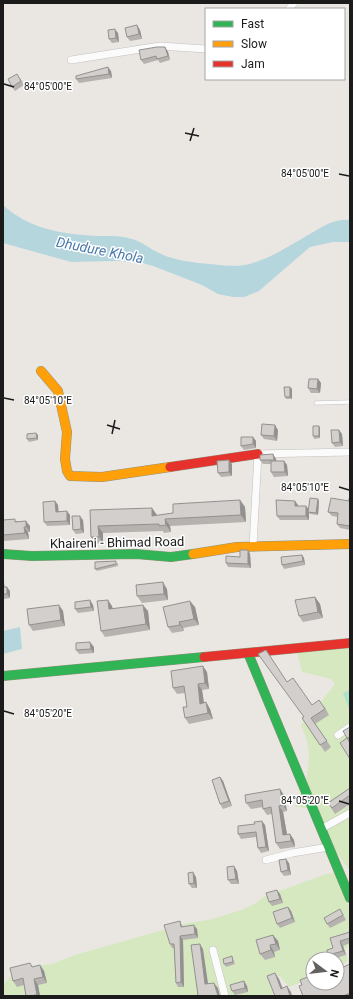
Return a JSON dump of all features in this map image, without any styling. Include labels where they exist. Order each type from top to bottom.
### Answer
[{"type":"street","points":[[71,60],[160,46],[205,49]]},
{"type":"street","points":[[41,371],[58,391],[67,432],[64,459],[70,476],[102,477],[258,454],[350,452]]},
{"type":"street","points":[[254,546],[258,454]]},
{"type":"street","name":"Khaireni - Bhimad Road","points":[[3,554],[32,556],[136,554],[171,557],[237,547],[302,547],[350,544]]},
{"type":"street","points":[[3,676],[350,643]]},
{"type":"street","points":[[248,653],[350,898]]},
{"type":"street","points":[[338,735],[350,727]]},
{"type":"street","points":[[322,829],[350,814]]},
{"type":"street","points":[[266,860],[292,853],[329,847]]},
{"type":"street","points":[[213,950],[225,996]]},
{"type":"lane","points":[[316,403],[350,402]]},
{"type":"green space","points":[[350,638],[350,870],[339,856],[309,808],[296,807],[295,803],[300,795],[307,775],[309,755],[308,745],[301,726],[305,715],[320,703],[335,684],[331,679],[302,672],[297,652]]},
{"type":"green space","points":[[350,690],[350,711],[343,693]]},
{"type":"green space","points":[[335,873],[350,909],[350,946],[345,948],[348,961],[345,963],[345,951],[305,951],[305,980],[289,987],[280,976],[269,980],[274,996],[3,996],[3,984],[22,967],[52,964],[75,955],[187,923],[209,920],[241,910],[256,903],[263,897],[326,874]]},
{"type":"water","name":"Dhudure Khola","points":[[3,205],[24,220],[46,229],[71,234],[128,238],[139,241],[171,258],[227,266],[253,263],[275,254],[325,225],[337,221],[350,220],[350,242],[333,242],[310,247],[259,291],[244,297],[233,297],[218,294],[202,285],[139,262],[71,262],[3,243]]},
{"type":"water","points":[[20,627],[22,649],[3,654],[3,631]]},
{"type":"building","points":[[137,25],[139,34],[127,37],[125,28]]},
{"type":"building","points":[[115,29],[116,38],[109,39],[108,30]]},
{"type":"building","points":[[165,47],[168,56],[157,59],[156,56],[141,60],[139,50]]},
{"type":"building","points":[[108,67],[109,74],[76,79],[76,76]]},
{"type":"building","points":[[17,74],[21,81],[12,87],[8,79]]},
{"type":"building","points":[[309,379],[318,379],[317,389],[308,388]]},
{"type":"building","points":[[284,387],[290,387],[290,397],[285,397]]},
{"type":"building","points":[[262,424],[275,425],[274,436],[261,435]]},
{"type":"building","points":[[313,426],[319,426],[319,436],[313,436]]},
{"type":"building","points":[[331,430],[339,430],[340,442],[332,443]]},
{"type":"building","points":[[36,433],[37,438],[27,439],[27,434]]},
{"type":"building","points":[[241,437],[253,437],[253,444],[241,446]]},
{"type":"building","points":[[273,454],[274,460],[260,460],[260,455]]},
{"type":"building","points":[[229,460],[229,472],[218,473],[217,461]]},
{"type":"building","points":[[271,461],[284,461],[285,472],[271,472]]},
{"type":"building","points":[[310,498],[318,499],[316,513],[308,512]]},
{"type":"building","points":[[331,498],[349,501],[350,498],[350,526],[337,524],[338,513],[328,512]]},
{"type":"building","points":[[240,500],[241,515],[165,519],[166,525],[159,526],[159,524],[98,526],[99,537],[91,537],[90,510],[152,508],[152,516],[173,513],[173,504]]},
{"type":"building","points":[[276,500],[295,501],[295,506],[306,506],[306,516],[277,516]]},
{"type":"building","points":[[55,501],[56,512],[67,511],[67,521],[44,522],[43,502]]},
{"type":"building","points":[[72,516],[80,516],[81,529],[73,530]]},
{"type":"building","points":[[15,519],[15,522],[26,521],[26,527],[24,527],[25,533],[3,535],[3,520]]},
{"type":"building","points":[[240,550],[248,550],[248,564],[226,563],[226,556],[240,557]]},
{"type":"building","points":[[302,555],[303,561],[282,565],[281,557]]},
{"type":"building","points":[[116,561],[116,564],[95,569],[95,562]]},
{"type":"building","points":[[163,582],[164,594],[137,596],[136,585]]},
{"type":"building","points":[[3,587],[7,587],[7,594],[3,594]]},
{"type":"building","points":[[315,597],[318,612],[299,616],[295,600]]},
{"type":"building","points":[[90,600],[91,607],[75,609],[75,602]]},
{"type":"building","points":[[108,600],[109,609],[143,605],[146,624],[101,631],[97,601]]},
{"type":"building","points":[[190,601],[194,619],[179,622],[180,625],[168,627],[163,607]]},
{"type":"building","points":[[59,605],[61,620],[29,625],[27,609]]},
{"type":"building","points":[[90,642],[91,649],[76,650],[76,643]]},
{"type":"building","points":[[266,650],[287,682],[293,678],[312,705],[319,700],[325,709],[311,718],[327,741],[320,745],[302,718],[304,717],[258,654]]},
{"type":"building","points":[[203,666],[205,683],[198,684],[200,704],[206,702],[208,713],[185,718],[183,707],[187,707],[184,686],[173,688],[171,671]]},
{"type":"building","points":[[350,727],[350,737],[347,738],[343,731]]},
{"type":"building","points":[[347,738],[350,743],[350,759],[340,743]]},
{"type":"building","points":[[220,777],[229,801],[220,804],[212,780]]},
{"type":"building","points":[[350,788],[350,795],[332,808],[328,803]]},
{"type":"building","points":[[280,789],[283,805],[279,806],[283,835],[290,834],[291,841],[276,843],[271,807],[263,809],[262,800],[246,803],[245,795]]},
{"type":"building","points":[[262,821],[266,847],[258,848],[256,832],[238,834],[238,826],[255,824],[254,822]]},
{"type":"building","points":[[286,859],[288,870],[281,872],[279,860]]},
{"type":"building","points":[[234,866],[236,879],[228,880],[227,867]]},
{"type":"building","points":[[193,872],[194,883],[189,884],[188,873]]},
{"type":"building","points":[[277,890],[280,899],[269,902],[266,893]]},
{"type":"building","points":[[288,907],[292,918],[277,924],[273,912]]},
{"type":"building","points":[[340,909],[343,915],[327,924],[324,918]]},
{"type":"building","points":[[180,921],[181,927],[194,925],[195,934],[180,936],[181,982],[176,983],[174,944],[170,944],[164,925]]},
{"type":"building","points":[[350,932],[350,938],[340,941],[343,951],[327,951],[333,948],[330,938]]},
{"type":"building","points":[[273,935],[276,944],[270,945],[271,950],[260,954],[256,940]]},
{"type":"building","points":[[200,944],[205,984],[214,983],[218,996],[195,996],[198,995],[191,945]]},
{"type":"building","points":[[232,956],[233,962],[224,964],[223,959]]},
{"type":"building","points":[[30,963],[32,967],[40,965],[43,977],[34,979],[37,995],[26,996],[23,978],[13,981],[10,968]]},
{"type":"building","points":[[350,964],[350,993],[343,996],[303,996],[299,986],[302,985],[300,980],[305,978],[305,991],[345,991],[345,966]]},
{"type":"building","points":[[275,973],[281,989],[287,986],[290,996],[275,996],[267,976]]},
{"type":"building","points":[[244,981],[245,988],[232,991],[230,985]]},
{"type":"traffic: fast","points":[[3,554],[32,556],[136,554],[171,557],[193,554]]},
{"type":"traffic: fast","points":[[248,653],[350,898]]},
{"type":"traffic: fast","points":[[3,676],[204,657]]},
{"type":"traffic: slow","points":[[41,371],[58,391],[67,432],[65,459],[67,471],[70,476],[102,477],[170,467]]},
{"type":"traffic: slow","points":[[193,554],[237,547],[350,544]]},
{"type":"traffic: jam","points":[[170,467],[258,454]]},
{"type":"traffic: jam","points":[[204,657],[350,643]]}]
